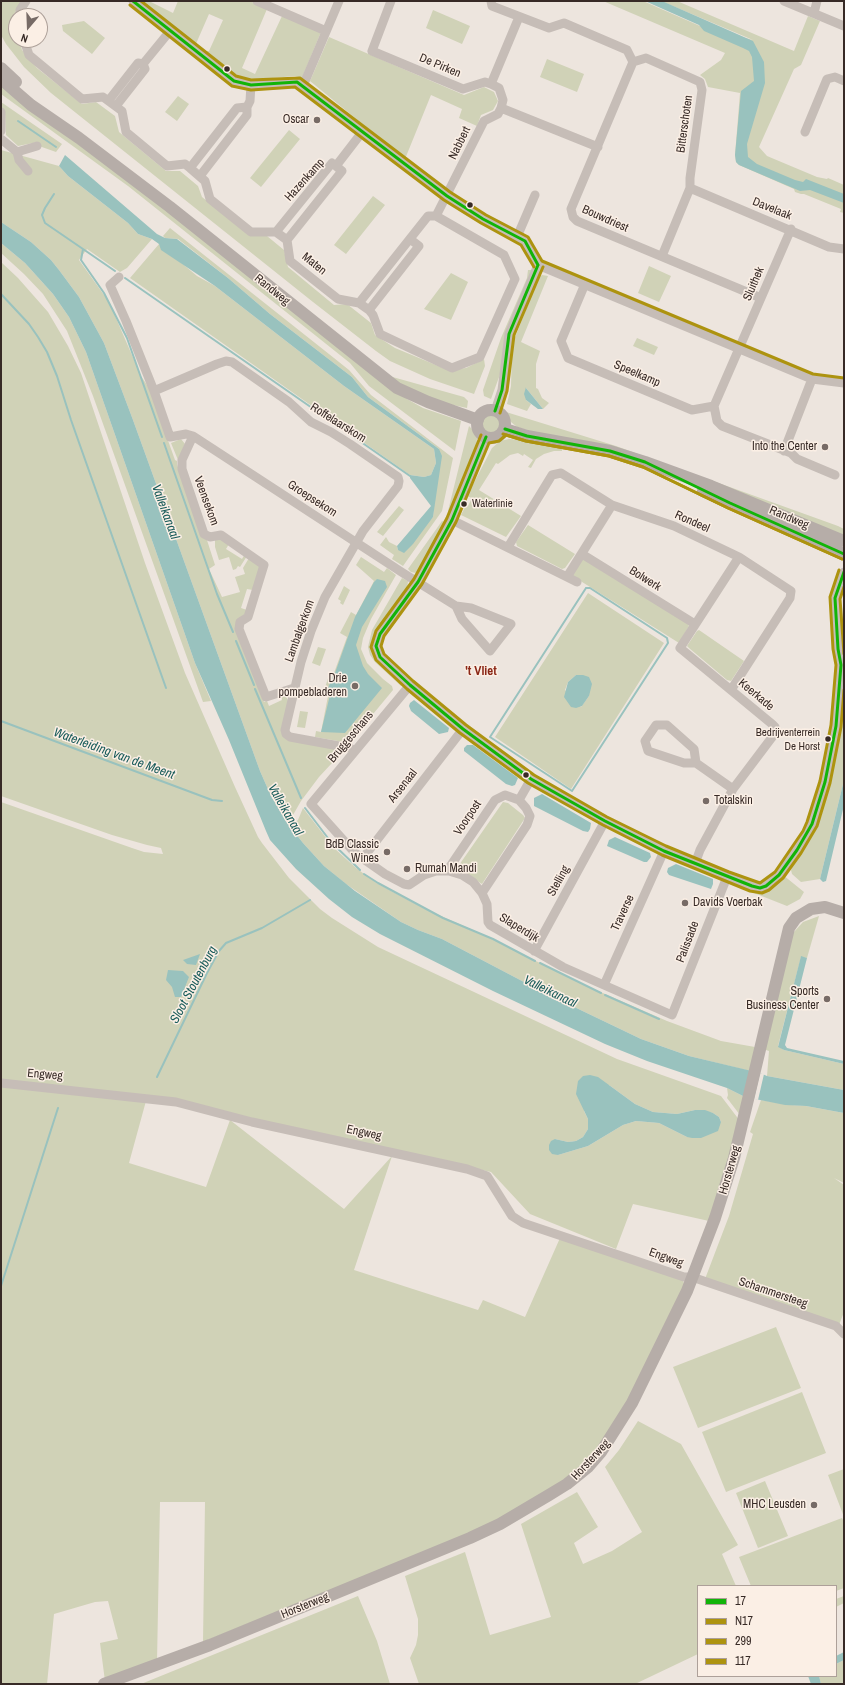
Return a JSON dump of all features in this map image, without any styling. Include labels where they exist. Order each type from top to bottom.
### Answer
[{"type":"main road","name":"Randweg","points":[[1,68],[79,138]]},
{"type":"main road","name":"Randweg","points":[[1,79],[31,105],[79,138],[170,207],[397,388],[428,402],[478,420]]},
{"type":"main road","points":[[496,411],[505,420],[505,429],[497,437],[486,437],[478,430],[478,420],[484,412],[496,411]]},
{"type":"main road","name":"Randweg","points":[[505,429],[527,436],[610,451],[645,462],[711,486],[844,541]]},
{"type":"main road","name":"Randweg","points":[[645,462],[730,503],[844,554]]},
{"type":"main road","name":"Horsterweg","points":[[104,1684],[210,1645],[470,1538],[500,1524],[567,1484],[601,1452],[614,1434],[632,1403],[692,1277],[725,1189],[788,938],[789,928],[803,912],[815,908],[825,907],[840,912]]},
{"type":"street","points":[[133,1],[234,81],[251,86],[297,82],[447,196],[483,219],[525,241],[538,265],[812,379],[844,383]]},
{"type":"street","points":[[257,1],[326,31]]},
{"type":"street","points":[[303,86],[338,1]]},
{"type":"street","name":"De Pirken","points":[[391,1],[372,51],[463,89],[485,82],[491,84]]},
{"type":"street","points":[[491,1],[492,6],[548,28],[564,23],[627,50],[633,62]]},
{"type":"street","points":[[784,1],[844,26]]},
{"type":"street","points":[[814,13],[817,1]]},
{"type":"street","points":[[519,16],[491,84],[499,88],[503,100],[501,108],[598,147]]},
{"type":"street","points":[[116,106],[145,69],[144,64],[170,31]]},
{"type":"street","points":[[27,48],[29,55],[82,99],[103,97],[116,106],[122,111],[126,132],[167,166],[185,164],[205,181],[210,199],[251,232],[276,232],[287,240]]},
{"type":"street","name":"Bitterschoten","points":[[633,62],[646,58],[696,80],[702,86],[690,188],[662,256]]},
{"type":"street","name":"Bouwdriest","points":[[633,62],[571,209],[573,218],[761,298]]},
{"type":"street","points":[[108,100],[138,63],[144,64]]},
{"type":"street","points":[[805,132],[827,79],[835,77],[844,81]]},
{"type":"street","points":[[200,176],[247,115],[251,86]]},
{"type":"street","points":[[190,168],[237,108],[247,107]]},
{"type":"street","name":"Nabbert","points":[[436,216],[484,121],[498,114],[501,108]]},
{"type":"street","points":[[1,112],[1,131]]},
{"type":"street","points":[[336,166],[363,131]]},
{"type":"street","points":[[1,140],[17,152],[19,160],[28,170]]},
{"type":"street","points":[[17,152],[37,146]]},
{"type":"street","name":"Hazenkamp","points":[[276,232],[332,163],[342,171],[287,240]]},
{"type":"street","name":"Davelaak","points":[[690,188],[790,229],[829,247],[844,249]]},
{"type":"street","points":[[517,237],[535,194]]},
{"type":"street","points":[[359,303],[428,216],[436,216]]},
{"type":"street","name":"Maten","points":[[287,240],[290,260],[338,299],[359,303],[369,310],[373,315],[380,334],[452,368],[480,357],[515,279],[504,255],[436,216]]},
{"type":"street","name":"Sluithek","points":[[740,349],[790,229]]},
{"type":"street","points":[[369,310],[419,246],[410,239]]},
{"type":"street","points":[[496,411],[502,390],[509,334],[538,265]]},
{"type":"street","points":[[119,277],[110,285],[154,391],[170,437],[186,434],[193,436]]},
{"type":"street","name":"Speelkamp","points":[[585,284],[561,341],[568,358],[692,410],[714,406]]},
{"type":"street","points":[[740,349],[714,406],[717,421],[722,426],[791,454],[797,459],[835,475]]},
{"type":"street","name":"Roffelaarskom","points":[[154,391],[217,364],[226,361],[232,362],[289,402],[311,422],[350,444],[398,477],[400,481],[398,486],[356,542]]},
{"type":"street","points":[[784,451],[812,379]]},
{"type":"street","name":"Groepsekom","points":[[193,436],[456,606]]},
{"type":"street","name":"Veensekom","points":[[193,436],[182,460],[182,469],[204,534],[210,536],[221,535],[264,565],[248,617],[240,622],[239,629],[261,686],[266,697],[294,688]]},
{"type":"street","points":[[486,437],[452,520],[418,582],[380,634],[376,646],[380,657],[410,685],[463,729],[531,779],[605,821],[664,851],[727,878],[760,888],[766,886],[779,875],[810,829],[828,770],[836,726],[841,665],[838,649],[835,598],[844,572]]},
{"type":"street","name":"Rondeel","points":[[508,547],[552,475],[560,473],[612,505],[674,526],[739,557],[791,591],[790,598],[731,690]]},
{"type":"street","points":[[567,576],[612,505]]},
{"type":"street","points":[[452,520],[577,582]]},
{"type":"street","name":"Lambalgerkom","points":[[355,751],[350,748],[290,737],[286,734],[285,730],[294,688],[311,631],[323,602],[356,542]]},
{"type":"street","name":"Bolwerk","points":[[582,554],[695,624]]},
{"type":"street","name":"Keerkade","points":[[695,864],[700,850],[733,789],[774,735],[776,730],[772,724],[680,648],[739,557]]},
{"type":"street","points":[[456,606],[471,608],[511,624],[490,651],[462,619],[456,606]]},
{"type":"street","name":"Bruggeschans","points":[[311,804],[410,685]]},
{"type":"street","points":[[696,762],[694,749],[667,725],[656,725],[645,741],[648,751],[684,763],[696,762],[733,789]]},
{"type":"street","name":"Arsenaal","points":[[363,858],[463,729]]},
{"type":"street","points":[[482,893],[527,825],[530,816],[526,808],[518,800],[531,779]]},
{"type":"street","name":"Voorpost","points":[[447,871],[495,800],[505,795],[518,800]]},
{"type":"street","name":"Slaperdijk","points":[[311,804],[355,853],[385,874],[409,885],[430,873],[447,871],[456,872],[468,878],[482,893],[487,904],[488,922],[490,925],[534,951],[604,985],[672,1015]]},
{"type":"street","name":"Stelling","points":[[534,951],[605,821]]},
{"type":"street","name":"Traverse","points":[[604,985],[664,851]]},
{"type":"street","name":"Palissade","points":[[672,1015],[727,878]]},
{"type":"street","name":"Engweg","points":[[1,1083],[176,1102],[252,1122],[468,1169],[487,1176],[512,1216],[523,1223],[684,1277],[692,1277]]},
{"type":"street","name":"Schammersteeg","points":[[692,1277],[836,1326],[844,1334]]},
{"type":"green space","points":[[1,1],[23,1],[18,8],[8,8],[8,47],[1,35]]},
{"type":"green space","points":[[140,1],[149,1],[173,13],[178,1],[250,1],[267,9],[242,68],[255,74],[282,16],[321,32],[302,78],[295,76],[250,80],[233,73],[207,56],[203,51],[209,51],[223,20],[209,14],[195,46]]},
{"type":"green space","points":[[603,1],[643,1],[700,26],[753,40],[661,1],[677,1],[794,51],[808,16],[820,21],[801,65],[794,69],[759,147],[767,156],[817,177],[828,178],[844,185],[844,213],[840,212],[841,209],[804,194],[795,192],[794,189],[739,165],[736,162],[735,155],[740,93],[708,87],[705,79],[700,75],[721,60],[725,53]]},
{"type":"green space","points":[[433,10],[470,26],[462,44],[426,28]]},
{"type":"green space","points":[[84,21],[105,38],[92,54],[63,31],[62,25]]},
{"type":"green space","points":[[329,37],[464,95],[484,87],[494,92],[498,101],[493,110],[481,115],[477,126],[459,118],[462,109],[431,95],[405,159],[310,81]]},
{"type":"green space","points":[[9,48],[21,48],[37,68],[82,104],[96,102],[115,116],[119,132],[166,171],[180,171],[198,186],[202,197],[251,236],[267,236],[284,250],[288,267],[334,305],[347,304],[371,323],[375,335],[395,348],[448,370],[466,368],[484,359],[485,366],[474,394],[430,379],[390,361],[376,351],[51,93],[24,67]]},
{"type":"green space","points":[[547,59],[584,74],[577,92],[540,77]]},
{"type":"green space","points":[[1,85],[140,190],[407,399],[423,408],[461,421],[455,451],[369,386],[350,363],[128,186],[1,94]]},
{"type":"green space","points":[[178,96],[189,104],[177,121],[165,112]]},
{"type":"green space","points":[[1,102],[62,144],[56,152],[39,146],[38,142],[18,146],[6,135],[5,112],[1,107]]},
{"type":"green space","points":[[289,130],[300,139],[261,187],[250,178]]},
{"type":"green space","points":[[1,150],[59,166],[68,176],[128,223],[138,234],[152,239],[127,268],[120,272],[87,249],[79,260],[109,302],[141,376],[149,388],[175,460],[177,461],[182,481],[206,537],[215,565],[209,569],[222,597],[240,592],[235,577],[245,574],[243,568],[249,558],[260,567],[253,590],[247,589],[241,608],[247,610],[245,614],[237,620],[264,702],[267,701],[269,706],[282,700],[280,695],[285,695],[288,700],[282,731],[345,749],[319,777],[301,801],[293,815],[286,820],[271,796],[260,771],[104,343],[79,297],[51,260],[31,242],[1,222]]},
{"type":"green space","points":[[373,196],[385,205],[346,254],[334,245]]},
{"type":"green space","points":[[170,228],[349,370],[371,395],[453,458],[442,511],[403,566],[392,559],[394,555],[380,545],[386,537],[389,542],[397,546],[398,550],[433,517],[439,449],[368,397],[352,377],[270,314],[228,278],[178,239],[165,238],[163,236]]},
{"type":"green space","points":[[1,243],[25,263],[53,294],[69,317],[86,352],[195,663],[211,701],[203,702],[93,396],[67,331],[43,294],[1,253]]},
{"type":"green space","points":[[159,244],[197,276],[215,286],[344,386],[434,449],[436,463],[431,475],[424,477],[410,475],[130,278]]},
{"type":"green space","points":[[1,262],[18,278],[48,312],[68,346],[81,373],[145,563],[185,673],[235,787],[262,843],[289,878],[320,909],[378,947],[617,1059],[721,1096],[740,1121],[709,1221],[633,1204],[616,1249],[530,1214],[491,1172],[201,1108],[1,1080],[1,802],[144,852],[163,854],[161,848],[112,835],[1,796]],"holes":[[[609,1085],[635,1104],[653,1112],[677,1114],[695,1110],[713,1113],[719,1117],[721,1122],[687,1137],[659,1123],[636,1121],[623,1125],[588,1146],[558,1155],[555,1139],[568,1142],[576,1141],[583,1137],[588,1129],[588,1119],[584,1111]]]},
{"type":"green space","points":[[649,266],[671,276],[659,302],[638,293]]},
{"type":"green space","points":[[528,270],[532,270],[502,369],[491,399],[484,396],[483,390],[501,338],[527,278]]},
{"type":"green space","points":[[451,273],[468,282],[451,320],[424,309]]},
{"type":"green space","points":[[542,275],[548,276],[521,342],[540,351],[536,364],[536,388],[538,389],[542,398],[549,403],[543,409],[526,388],[526,400],[531,404],[527,411],[507,404],[511,386],[512,345],[539,277]]},
{"type":"green space","points":[[637,338],[658,347],[654,355],[633,346]]},
{"type":"green space","points":[[389,376],[464,397],[468,401],[467,408],[439,402],[410,391]]},
{"type":"green space","points":[[506,412],[616,446],[838,526],[844,529],[844,539],[749,498],[517,427],[511,422],[506,415]]},
{"type":"green space","points":[[491,415],[497,418],[500,424],[497,430],[491,433],[485,430],[482,424],[485,418]]},
{"type":"green space","points":[[469,426],[476,433],[476,450],[472,465],[451,513],[448,511]]},
{"type":"green space","points":[[181,439],[185,444],[178,460],[171,443]]},
{"type":"green space","points":[[509,439],[562,447],[562,451],[554,451],[544,454],[536,459],[531,468],[528,467],[533,460],[524,454],[523,456],[518,453],[510,455],[498,464],[496,463],[479,490],[521,516],[506,537],[461,515],[466,505],[468,506],[472,498],[467,496],[492,448],[500,441]]},
{"type":"green space","points":[[399,506],[404,510],[383,536],[377,532]]},
{"type":"green space","points":[[442,521],[446,523],[419,571],[416,573],[411,572],[408,569]]},
{"type":"green space","points":[[528,525],[575,554],[565,568],[562,569],[517,546],[516,542]]},
{"type":"green space","points":[[219,538],[229,544],[226,549],[242,559],[245,554],[247,556],[240,567],[238,566],[233,570],[229,557],[219,560],[215,547],[215,539]]},
{"type":"green space","points":[[361,557],[384,572],[387,568],[396,575],[371,619],[363,638],[361,649],[367,663],[392,686],[393,690],[349,743],[315,737],[316,731],[321,732],[328,696],[323,694],[330,672],[334,673],[347,637],[340,633],[351,612],[356,615],[374,581],[356,565]]},
{"type":"green space","points":[[583,559],[688,624],[689,626],[679,643],[571,575]]},
{"type":"green space","points":[[402,578],[408,581],[407,591],[377,631],[372,649],[403,684],[401,686],[375,662],[370,655],[368,647],[372,630]]},
{"type":"green space","points":[[344,586],[350,590],[343,605],[338,599]]},
{"type":"green space","points":[[588,593],[664,643],[571,789],[495,737]],"holes":[[[576,675],[589,696],[581,707],[565,690],[568,682]]]},
{"type":"green space","points":[[844,593],[844,646],[842,619]]},
{"type":"green space","points":[[699,630],[744,661],[731,681],[727,680],[687,646]]},
{"type":"green space","points":[[318,647],[326,649],[320,666],[312,663]]},
{"type":"green space","points":[[844,696],[844,780],[820,879],[801,882],[792,874],[791,870],[821,817],[839,741]]},
{"type":"green space","points":[[300,711],[308,712],[305,728],[297,727]]},
{"type":"green space","points":[[503,802],[508,803],[525,818],[482,884],[457,868]]},
{"type":"green space","points":[[303,808],[334,848],[356,868],[378,884],[423,908],[482,934],[580,983],[667,1021],[721,1041],[755,1047],[750,1071],[689,1056],[641,1039],[543,992],[442,939],[401,922],[346,884],[324,866],[303,843],[288,824],[294,823],[298,820]]},
{"type":"green space","points":[[783,875],[804,892],[800,899],[787,906],[754,893],[766,890]]},
{"type":"green space","points":[[819,916],[807,958],[801,957],[778,1046],[784,1050],[844,1064],[844,1090],[767,1076],[769,1051],[763,1049],[793,933],[803,922]]},
{"type":"green space","points":[[1,1086],[146,1101],[129,1163],[206,1187],[230,1120],[344,1209],[392,1156],[354,1270],[478,1310],[483,1300],[525,1317],[560,1238],[682,1279],[685,1285],[622,1415],[580,1470],[493,1524],[203,1642],[205,1502],[160,1502],[157,1662],[105,1681],[100,1643],[118,1639],[108,1601],[95,1602],[54,1614],[47,1684],[1,1684]]},
{"type":"green space","points":[[727,1088],[745,1097],[740,1115],[727,1098]]},
{"type":"green space","points":[[761,1100],[844,1113],[844,1183],[834,1178],[844,1185],[844,1312],[839,1325],[705,1279],[729,1216],[753,1134],[750,1132]]},
{"type":"green space","points":[[776,1327],[801,1388],[698,1428],[673,1367]]},
{"type":"green space","points":[[802,1392],[826,1453],[726,1492],[702,1432]]},
{"type":"green space","points":[[638,1421],[681,1444],[738,1545],[722,1554],[736,1585],[697,1585],[697,1654],[635,1684],[419,1684],[410,1658],[416,1645],[418,1635],[418,1619],[405,1576],[465,1552],[490,1635],[551,1617],[521,1524],[577,1492],[598,1527],[574,1543],[583,1564],[612,1551],[642,1532],[605,1467],[619,1450]]},
{"type":"green space","points":[[844,1469],[844,1517],[828,1475]]},
{"type":"green space","points":[[765,1481],[788,1536],[758,1548],[736,1493]]},
{"type":"green space","points":[[842,1518],[844,1522],[844,1588],[837,1591],[837,1585],[751,1585],[739,1557]]},
{"type":"green space","points":[[358,1596],[377,1641],[390,1684],[141,1684]]},
{"type":"green space","points":[[844,1596],[844,1603],[837,1606],[837,1599]]},
{"type":"green space","points":[[844,1660],[844,1684],[821,1684],[819,1677],[837,1677],[837,1664]]},
{"type":"water","points":[[645,1],[662,1],[753,41],[764,62],[765,83],[747,144],[748,157],[757,164],[795,180],[803,182],[806,179],[844,194],[844,203],[810,190],[800,191],[739,165],[736,162],[735,155],[741,91],[754,81],[752,57],[749,51],[704,31],[699,25]]},
{"type":"water","points":[[65,155],[157,234],[165,238],[177,239],[228,278],[270,314],[352,377],[368,397],[439,449],[442,456],[433,517],[413,544],[404,553],[398,550],[397,546],[431,506],[410,478],[410,475],[424,477],[431,475],[436,463],[434,449],[344,386],[215,286],[161,250],[159,244],[152,239],[138,234],[128,223],[68,176],[59,166]]},
{"type":"water","name":"Valleikanaal","points":[[1,222],[31,242],[51,260],[79,297],[104,343],[260,771],[271,796],[288,824],[324,866],[355,891],[401,922],[442,939],[543,992],[641,1039],[689,1056],[767,1076],[844,1090],[844,1113],[806,1106],[785,1105],[745,1097],[727,1088],[647,1061],[605,1044],[493,991],[380,934],[352,917],[329,899],[296,869],[270,840],[229,740],[195,663],[86,352],[69,317],[53,294],[25,263],[1,243]]},
{"type":"water","points":[[526,387],[543,409],[538,409],[526,400],[524,394]]},
{"type":"water","points":[[377,579],[385,581],[387,587],[362,627],[356,645],[363,666],[368,674],[382,688],[345,733],[321,732],[330,695],[326,694],[355,617]]},
{"type":"water","points":[[576,675],[589,677],[592,684],[589,696],[582,706],[576,708],[571,707],[564,697],[568,682]]},
{"type":"water","points":[[414,700],[449,728],[448,732],[439,734],[411,711],[409,706]]},
{"type":"water","points":[[467,745],[473,745],[518,778],[515,785],[512,786],[506,784],[464,751],[464,748]]},
{"type":"water","points":[[844,780],[844,805],[826,881],[823,882],[820,879]]},
{"type":"water","points":[[542,794],[591,823],[588,832],[583,831],[534,806],[534,798]]},
{"type":"water","points":[[615,837],[650,853],[651,857],[647,862],[644,862],[607,846],[609,840]]},
{"type":"water","points":[[676,864],[713,879],[711,889],[669,875],[667,872],[668,868]]},
{"type":"water","points":[[200,954],[196,965],[187,964],[183,960]]},
{"type":"water","points":[[801,956],[807,958],[785,1045],[787,1048],[844,1061],[844,1064],[784,1050],[778,1047]]},
{"type":"water","points":[[168,970],[183,971],[189,977],[181,997],[175,997],[172,987],[166,980]]},
{"type":"water","points":[[590,1075],[598,1077],[635,1104],[653,1112],[677,1114],[695,1110],[705,1110],[713,1113],[719,1117],[721,1122],[718,1131],[701,1138],[692,1138],[659,1123],[636,1121],[623,1125],[588,1146],[558,1155],[552,1154],[549,1150],[551,1141],[555,1139],[568,1142],[576,1141],[583,1137],[588,1129],[588,1119],[576,1094],[578,1081],[583,1076]]},
{"type":"water","points":[[844,1652],[844,1660],[837,1664],[837,1656]]},
{"type":"water","points":[[808,1677],[819,1677],[821,1684],[811,1684]]},
{"type":"pier","points":[[760,1073],[764,1074],[758,1100],[754,1099]]},
{"type":"waterway","points":[[18,121],[56,147]]},
{"type":"waterway","points":[[54,194],[42,215],[45,223],[83,249],[81,260],[104,293],[127,338],[162,437]]},
{"type":"waterway","points":[[83,249],[115,271]]},
{"type":"waterway","points":[[125,278],[410,476]]},
{"type":"waterway","points":[[1,294],[29,324],[47,352],[57,376],[71,420],[166,688]]},
{"type":"waterway","points":[[164,443],[217,594],[233,632]]},
{"type":"waterway","points":[[586,588],[590,588],[667,638],[668,643],[572,791],[490,737],[586,588]]},
{"type":"waterway","points":[[236,641],[254,685]]},
{"type":"waterway","points":[[255,689],[301,798]]},
{"type":"waterway","name":"Waterleiding van de Meent","points":[[1,721],[212,800],[222,801]]},
{"type":"waterway","points":[[305,808],[331,842],[360,870]]},
{"type":"waterway","points":[[364,874],[443,918],[493,939],[535,961]]},
{"type":"waterway","name":"Sloot Stoutenburg","points":[[157,1077],[219,951],[226,943],[262,928],[310,900]]},
{"type":"waterway","points":[[540,963],[601,993]]},
{"type":"waterway","points":[[605,995],[659,1019]]},
{"type":"waterway","name":"Sloot Stoutenburg","points":[[1,1286],[58,1108]]},
{"type":"transit line","name":"17","points":[[133,1],[234,81],[251,85],[297,82],[447,196],[483,219],[525,241],[538,265]]},
{"type":"transit line","name":"299","points":[[141,1],[236,76],[251,80],[300,78],[450,192],[486,215],[528,237],[542,261],[813,374],[844,378]]},
{"type":"transit line","name":"N17","points":[[130,5],[232,86],[251,90],[295,87],[444,200],[521,245],[534,267]]},
{"type":"transit line","name":"17","points":[[495,411],[502,390],[509,334],[538,265]]},
{"type":"transit line","name":"N17","points":[[500,413],[507,391],[514,335],[543,267]]},
{"type":"transit line","name":"17","points":[[505,429],[527,436],[610,451],[645,462],[730,503],[844,554]]},
{"type":"transit line","name":"N17","points":[[503,434],[526,441],[609,456],[643,467],[728,508],[842,559]]},
{"type":"transit line","name":"N17","points":[[481,435],[447,518],[414,579],[376,631],[371,647],[376,660],[407,689],[460,733],[528,783],[603,825],[662,855],[750,891],[762,893],[769,890],[783,878],[801,853],[817,826],[830,783],[841,727],[844,690]]},
{"type":"transit line","name":"117","points":[[839,570],[830,597],[833,649],[836,665],[831,725],[820,781],[803,831],[775,872],[760,883],[666,846],[607,817],[534,775],[466,725],[413,681],[384,654],[381,646],[384,636],[422,584],[456,522],[489,443],[499,441],[506,435],[526,441],[609,456],[643,467],[728,508],[842,559]]},
{"type":"transit line","name":"17","points":[[486,437],[452,520],[418,582],[380,634],[376,646],[380,657],[410,685],[463,729],[531,779],[605,821],[664,851],[752,886],[760,888],[766,886],[779,875],[797,850],[812,824],[825,782],[836,726],[841,665],[838,649],[835,598],[844,572]]},
{"type":"transit line","name":"N17","points":[[844,587],[840,599],[844,654]]},
{"type":"place","name":"Oscar","points":[[317,120]]},
{"type":"place","name":"Into the Center","points":[[825,447]]},
{"type":"place","name":"Waterlinie","points":[[464,504]]},
{"type":"place","name":"Drie pompebladeren","points":[[355,686]]},
{"type":"place","name":"Bedrijventerrein De Horst","points":[[828,739]]},
{"type":"place","name":"Totalskin","points":[[706,801]]},
{"type":"place","name":"BdB Classic Wines","points":[[387,852]]},
{"type":"place","name":"Rumah Mandi","points":[[407,869]]},
{"type":"place","name":"Davids Voerbak","points":[[685,903]]},
{"type":"place","name":"Sports Business Center","points":[[827,999]]},
{"type":"place","name":"MHC Leusden","points":[[814,1505]]},
{"type":"district","name":"'t Vliet","points":[[481,672]]}]
